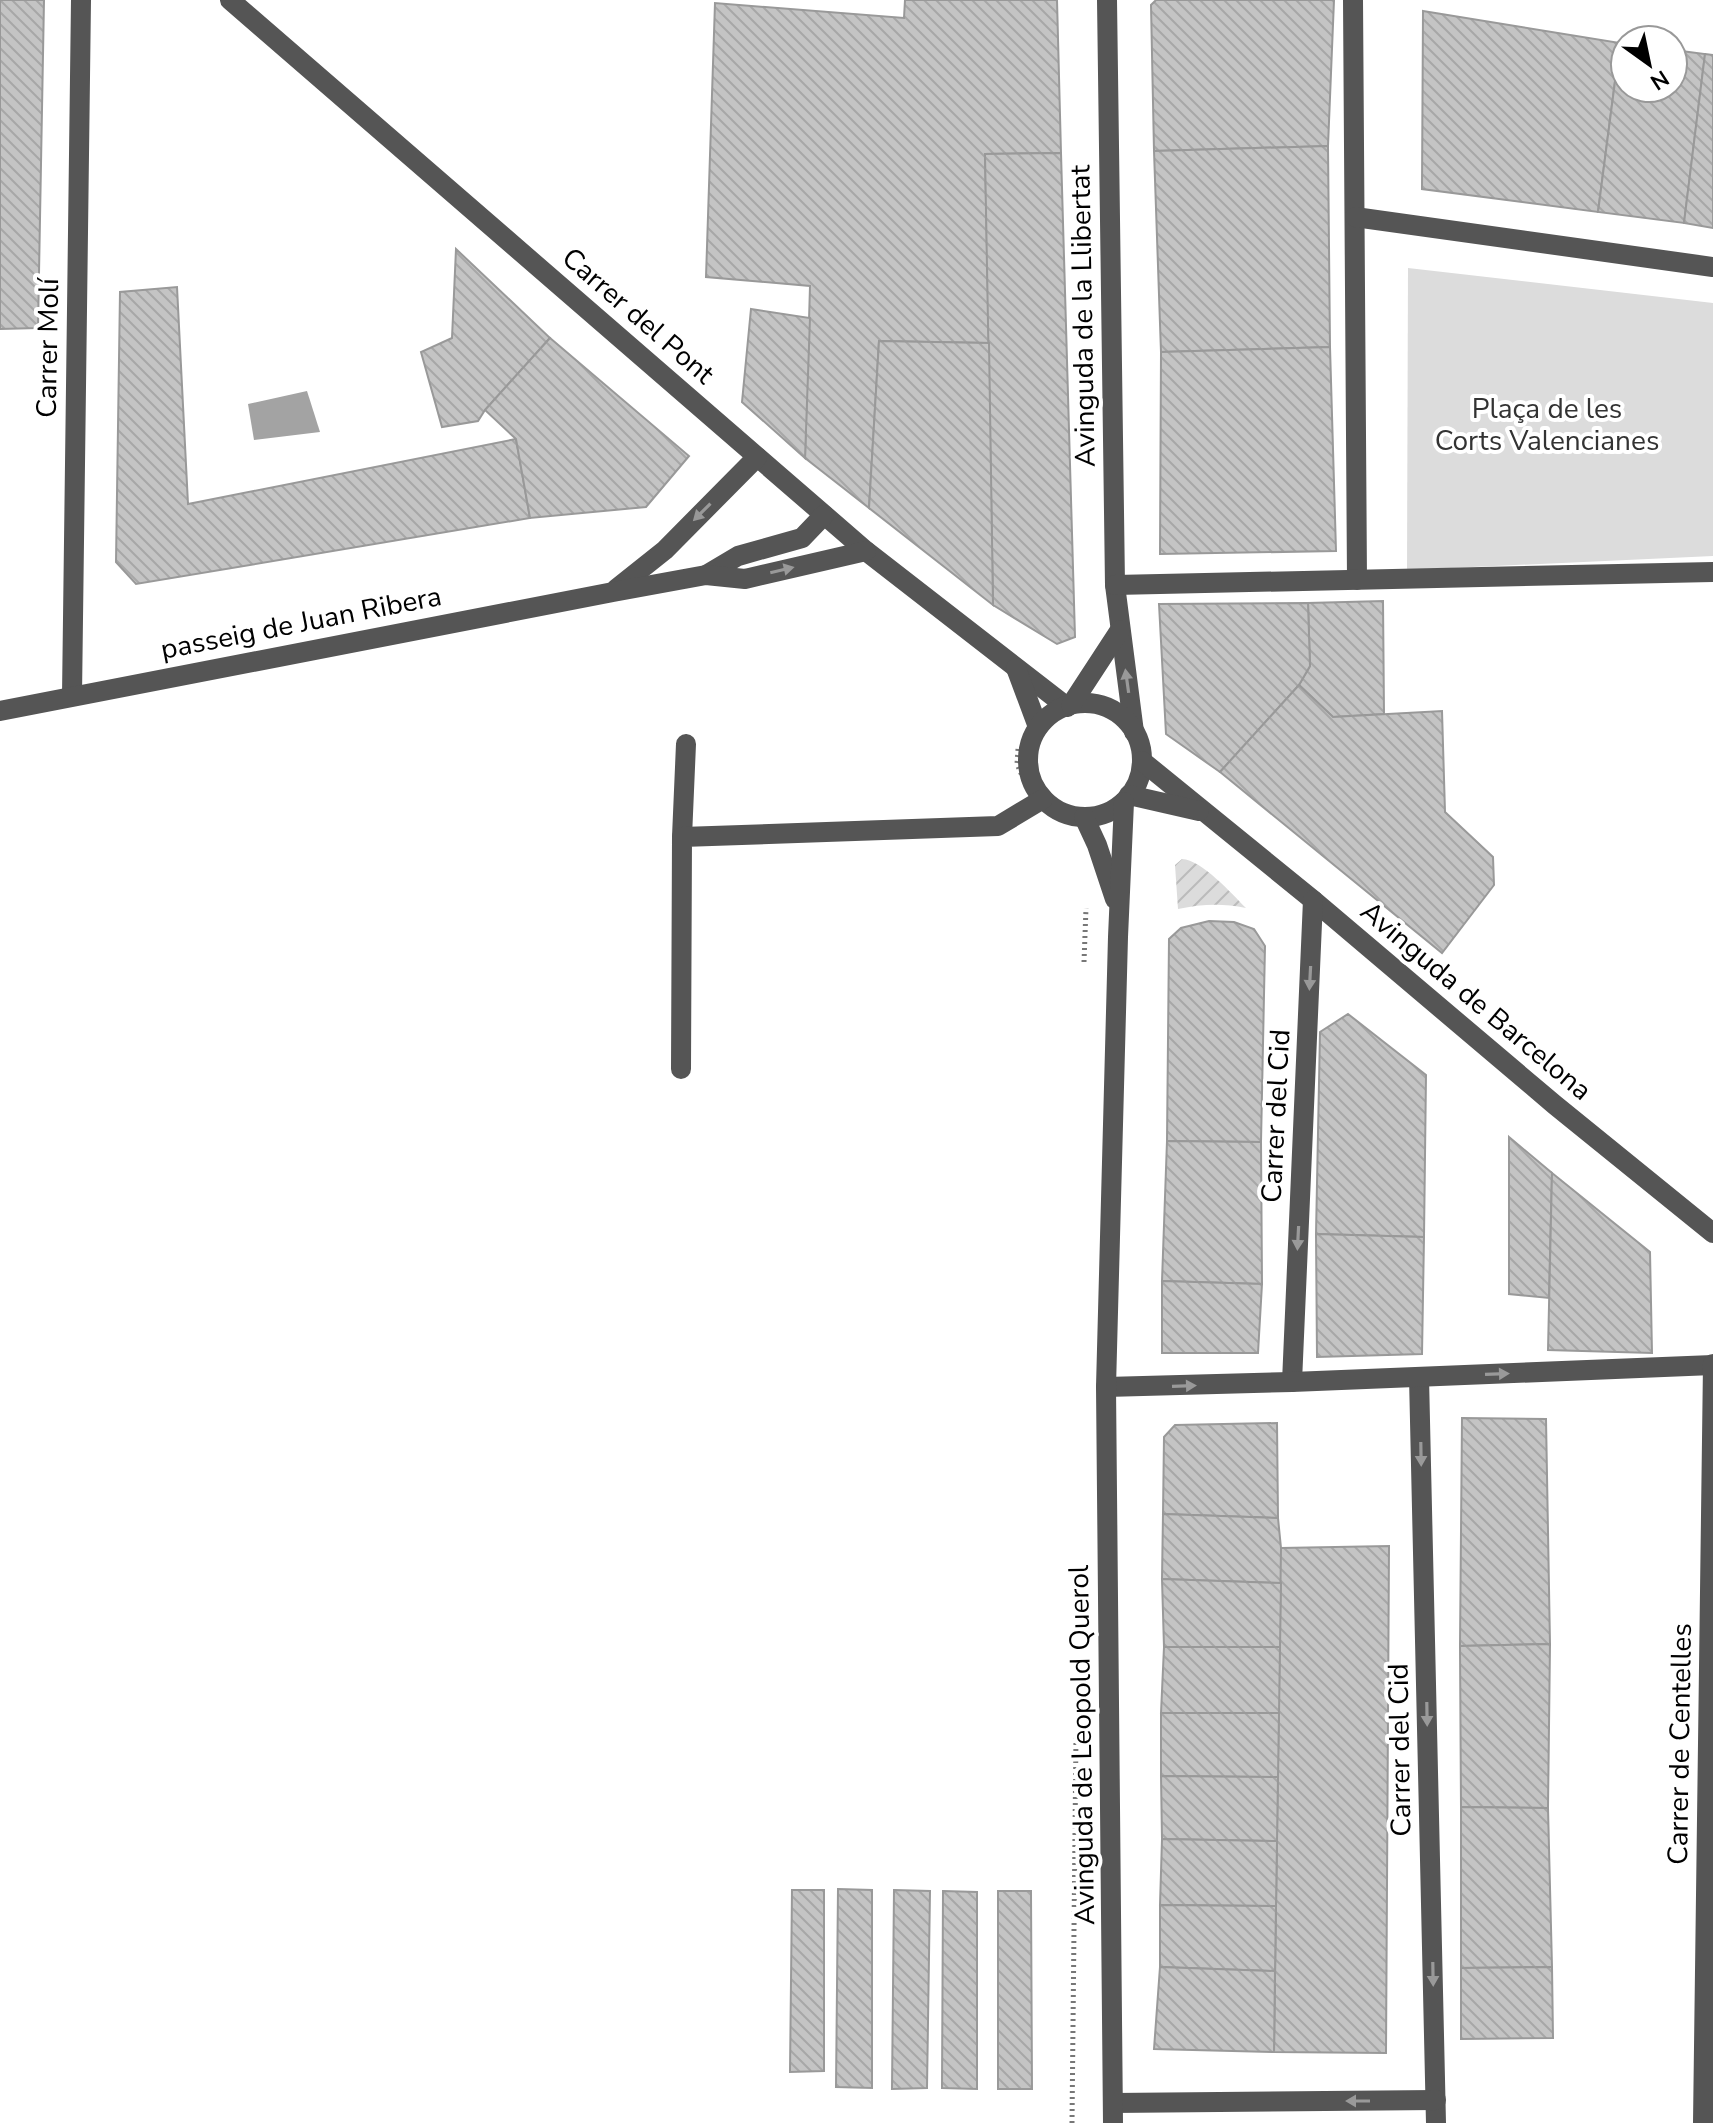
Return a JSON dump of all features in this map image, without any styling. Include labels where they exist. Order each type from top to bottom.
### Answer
[{"type":"street","name":"Carrer Molí","points":[[72,696],[81,0]]},
{"type":"street","name":"Carrer del Pont","points":[[230,0],[866,551],[1069,706]]},
{"type":"street","name":"Avinguda de la Llibertat","points":[[1107,0],[1115,585],[1134,732]]},
{"type":"street","points":[[1353,0],[1357,580]]},
{"type":"street","points":[[1355,217],[1713,267]]},
{"type":"street","name":"passeig de Juan Ribera","points":[[613,592],[665,550],[757,457]]},
{"type":"street","name":"passeig de Juan Ribera","points":[[706,575],[738,556],[802,538],[824,515]]},
{"type":"street","name":"passeig de Juan Ribera","points":[[0,711],[613,592],[706,575],[745,579],[866,551]]},
{"type":"street","points":[[1115,585],[1713,572]]},
{"type":"street","points":[[1069,706],[1120,630]]},
{"type":"street","points":[[1015,666],[1038,727]]},
{"type":"street","points":[[1089,703],[1107,707],[1123,717],[1140,746],[1140,775],[1126,798],[1111,810],[1094,816],[1075,816],[1058,810],[1043,799],[1032,782],[1028,764],[1030,744],[1038,727],[1052,714],[1069,706],[1089,703]]},
{"type":"street","points":[[681,1069],[682,837],[686,744]]},
{"type":"street","name":"Avinguda de Barcelona","points":[[1142,761],[1713,1233]]},
{"type":"street","name":"Avinguda de Barcelona","points":[[1126,798],[1202,812]]},
{"type":"street","name":"Avinguda de Leopold Querol","points":[[1126,798],[1119,912],[1106,1387],[1113,2113],[1436,2100]]},
{"type":"street","points":[[682,837],[998,826],[1043,799]]},
{"type":"street","name":"Avinguda de Leopold Querol","points":[[1084,817],[1097,845],[1119,912]]},
{"type":"street","name":"Carrer del Cid","points":[[1292,1382],[1313,900]]},
{"type":"street","name":"Carrer de Centelles","points":[[1419,1377],[1713,1365],[1703,2123]]},
{"type":"street","points":[[1106,1387],[1419,1377]]},
{"type":"street","name":"Carrer del Cid","points":[[1419,1377],[1436,2123]]},
{"type":"green space","name":"Plaça de les Corts Valencianes","points":[[1408,268],[1713,303],[1713,556],[1407,570]]},
{"type":"green space","points":[[1182,859],[1207,871],[1246,908],[1212,905],[1178,909],[1175,865]]},
{"type":"shaded area","points":[[307,391],[320,432],[254,440],[248,404]]},
{"type":"building","points":[[0,0],[44,0],[38,328],[0,329]]},
{"type":"building","points":[[905,0],[1057,0],[1061,153],[985,154],[989,343],[879,341],[869,508],[805,458],[810,286],[706,277],[715,3],[904,18]]},
{"type":"building","points":[[1156,0],[1334,0],[1328,146],[1154,151],[1151,5]]},
{"type":"building","points":[[1423,11],[1609,41],[1609,104],[1612,104],[1598,212],[1422,189]]},
{"type":"building","points":[[1689,52],[1705,54],[1684,223],[1598,212],[1612,104],[1689,104]]},
{"type":"building","points":[[1705,54],[1713,55],[1713,228],[1684,223]]},
{"type":"building","points":[[1328,146],[1330,347],[1161,352],[1154,151]]},
{"type":"building","points":[[1061,153],[1075,637],[1057,644],[993,605],[985,154]]},
{"type":"building","points":[[456,249],[550,338],[478,421],[442,427],[421,352],[452,338]]},
{"type":"building","points":[[177,287],[188,504],[516,439],[530,518],[136,584],[116,562],[120,292]]},
{"type":"building","points":[[751,309],[810,318],[805,458],[742,402]]},
{"type":"building","points":[[550,338],[689,456],[646,507],[530,518],[516,439],[485,410]]},
{"type":"building","points":[[879,341],[989,343],[993,605],[869,508]]},
{"type":"building","points":[[1330,347],[1336,551],[1160,554],[1161,352]]},
{"type":"building","points":[[1383,601],[1384,714],[1333,717],[1299,685],[1310,666],[1308,603]]},
{"type":"building","points":[[1308,603],[1310,666],[1299,685],[1220,772],[1166,734],[1159,604]]},
{"type":"building","points":[[1299,685],[1333,717],[1442,711],[1445,812],[1493,857],[1494,885],[1442,953],[1220,772]]},
{"type":"building","points":[[1209,921],[1234,922],[1254,929],[1265,946],[1261,1142],[1167,1141],[1169,939],[1181,928]]},
{"type":"building","points":[[1348,1014],[1426,1075],[1424,1237],[1316,1234],[1320,1032]]},
{"type":"building","points":[[1509,1137],[1552,1173],[1549,1298],[1509,1294]]},
{"type":"building","points":[[1167,1141],[1261,1142],[1262,1284],[1162,1281]]},
{"type":"building","points":[[1552,1173],[1650,1252],[1652,1353],[1548,1350]]},
{"type":"building","points":[[1316,1234],[1424,1237],[1422,1354],[1317,1357]]},
{"type":"building","points":[[1162,1281],[1262,1284],[1258,1353],[1162,1353]]},
{"type":"building","points":[[1462,1418],[1546,1419],[1550,1644],[1460,1646]]},
{"type":"building","points":[[1277,1423],[1278,1518],[1163,1514],[1164,1437],[1175,1425]]},
{"type":"building","points":[[1163,1514],[1278,1518],[1281,1583],[1162,1579]]},
{"type":"building","points":[[1389,1546],[1386,2053],[1274,2052],[1281,1548]]},
{"type":"building","points":[[1162,1579],[1281,1583],[1280,1647],[1164,1647]]},
{"type":"building","points":[[1550,1644],[1548,1808],[1461,1807],[1460,1646]]},
{"type":"building","points":[[1164,1647],[1280,1647],[1279,1713],[1161,1713]]},
{"type":"building","points":[[1161,1713],[1279,1713],[1278,1777],[1161,1776]]},
{"type":"building","points":[[1161,1776],[1278,1777],[1277,1841],[1162,1839]]},
{"type":"building","points":[[1461,1807],[1548,1808],[1552,1967],[1461,1968]]},
{"type":"building","points":[[1162,1839],[1277,1841],[1276,1906],[1160,1905]]},
{"type":"building","points":[[838,1889],[872,1890],[872,2088],[836,2087]]},
{"type":"building","points":[[792,1890],[824,1890],[824,2071],[790,2072]]},
{"type":"building","points":[[894,1890],[930,1891],[927,2088],[892,2089]]},
{"type":"building","points":[[943,1891],[977,1892],[977,2089],[942,2088]]},
{"type":"building","points":[[998,1891],[1031,1891],[1032,2089],[998,2089]]},
{"type":"building","points":[[1160,1905],[1276,1906],[1275,1971],[1160,1967]]},
{"type":"building","points":[[1160,1967],[1275,1971],[1274,2052],[1154,2049]]},
{"type":"building","points":[[1552,1967],[1553,2038],[1461,2039],[1461,1968]]}]
